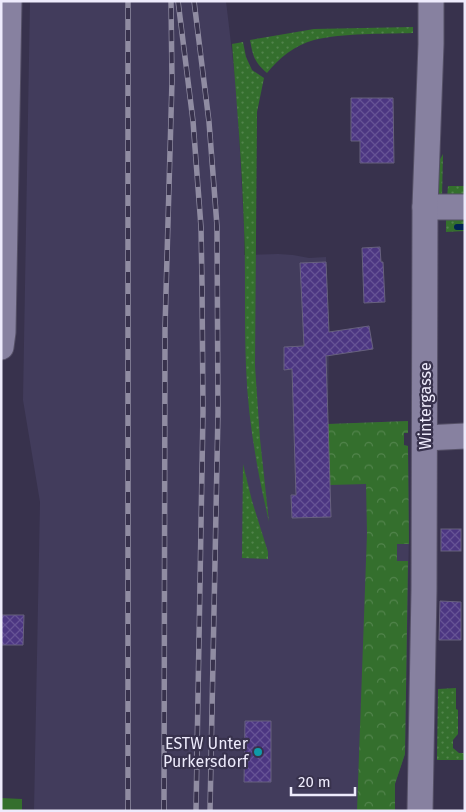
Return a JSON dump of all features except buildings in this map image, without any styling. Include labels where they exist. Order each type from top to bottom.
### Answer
[{"type":"street","points":[[1,347],[10,1]]},
{"type":"street","name":"Wintergasse","points":[[420,811],[424,582],[425,207],[431,1]]},
{"type":"street","points":[[425,207],[465,206]]},
{"type":"street","points":[[424,438],[465,436]]},
{"type":"shaded area","points":[[30,1],[226,1],[237,95],[244,255],[278,254],[309,258],[326,257],[329,327],[328,424],[408,421],[408,433],[404,433],[404,445],[408,446],[409,531],[405,754],[395,784],[395,811],[34,811],[40,502],[23,400]]},
{"type":"green space","points":[[413,27],[413,33],[350,35],[314,40],[300,45],[288,53],[267,73],[255,58],[250,40],[314,29]]},
{"type":"green space","points":[[243,42],[246,57],[252,70],[264,78],[257,112],[255,366],[260,439],[269,522],[254,445],[246,367],[245,244],[232,44]]},
{"type":"green space","points":[[443,154],[442,197],[438,194],[439,161]]},
{"type":"green space","points":[[448,186],[465,186],[465,197],[447,198]]},
{"type":"green space","points":[[446,214],[465,214],[465,231],[446,232]]},
{"type":"green space","points":[[408,421],[408,433],[404,433],[404,445],[408,446],[409,544],[397,544],[397,561],[408,561],[405,754],[395,784],[395,811],[357,811],[367,533],[366,484],[330,485],[328,424]]},
{"type":"green space","points":[[243,464],[268,552],[268,559],[242,558]]},
{"type":"green space","points":[[456,688],[458,734],[453,740],[453,748],[459,753],[465,753],[465,782],[464,760],[437,760],[438,689]]},
{"type":"green space","points":[[1,798],[22,799],[22,811],[1,811]]},
{"type":"waterway","points":[[457,227],[465,227]]},
{"type":"railway","points":[[128,1],[128,811]]},
{"type":"railway","points":[[164,811],[165,328],[172,81],[171,1]]},
{"type":"railway","points":[[178,1],[193,121],[201,227],[203,412],[196,811]]},
{"type":"railway","points":[[194,1],[209,122],[217,226],[218,412],[210,811]]},
{"type":"place","name":"ESTW Unter Purkersdorf","points":[[258,752]]}]
